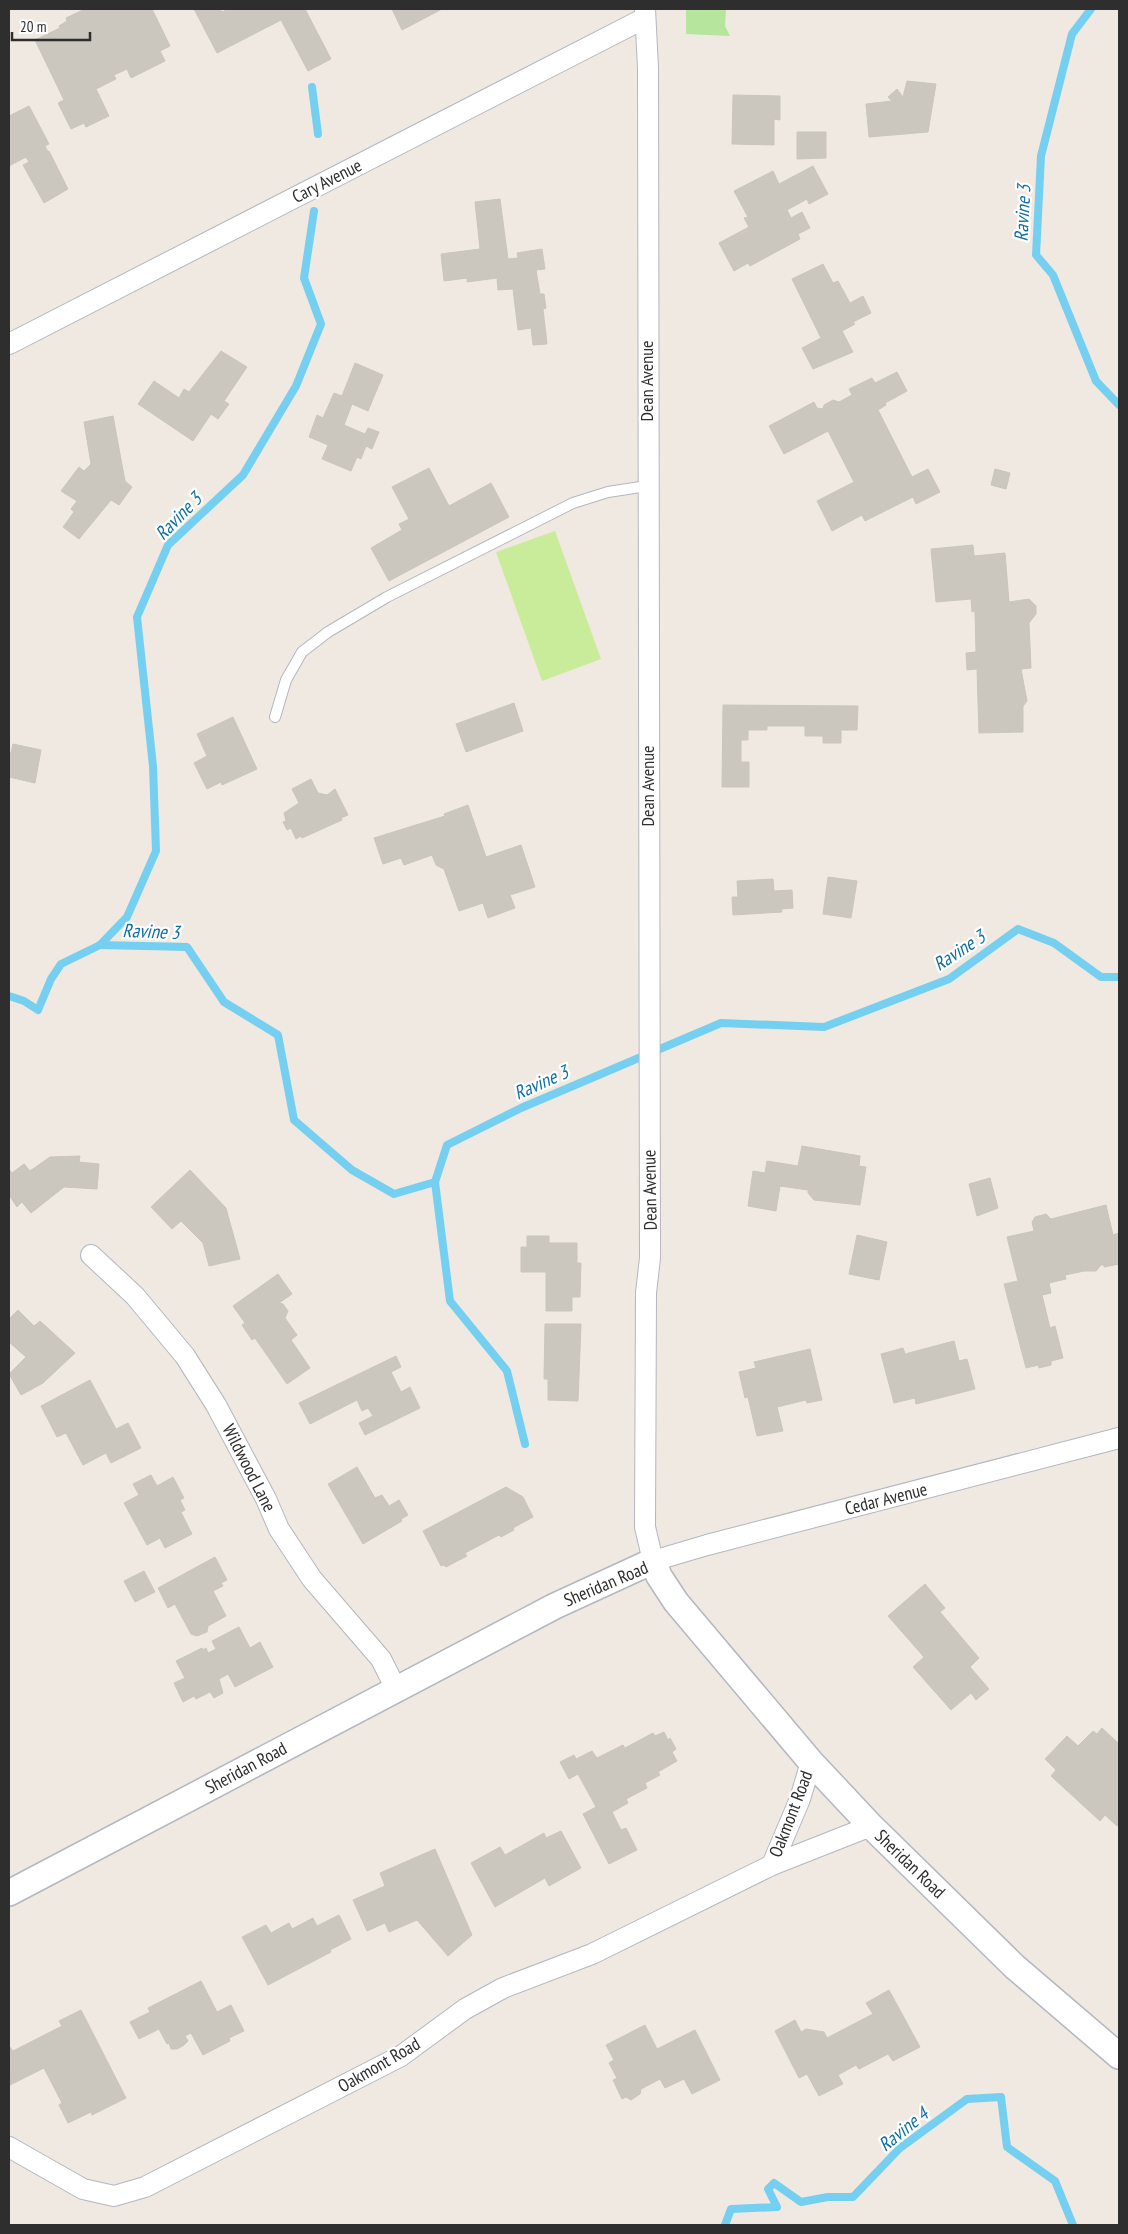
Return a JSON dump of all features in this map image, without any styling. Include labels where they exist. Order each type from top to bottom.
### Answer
[{"type":"street","name":"Cary Avenue","points":[[9,344],[645,13]]},
{"type":"street","name":"Dean Avenue","points":[[645,13],[648,68],[646,628],[648,796],[646,909],[650,1258],[646,1293],[646,1527],[653,1561]]},
{"type":"street","name":"Wildwood Lane","points":[[91,1255],[135,1296],[185,1356],[216,1405],[266,1499],[279,1529],[312,1579],[381,1659],[396,1689]]},
{"type":"street","name":"Cedar Avenue","points":[[653,1561],[707,1545],[1119,1438]]},
{"type":"street","name":"Sheridan Road","points":[[9,1893],[555,1606],[653,1561],[659,1576],[676,1602],[811,1762],[871,1826],[1015,1966],[1119,2056]]},
{"type":"street","name":"Oakmont Road","points":[[772,1865],[800,1800],[811,1762]]},
{"type":"street","name":"Oakmont Road","points":[[9,2147],[83,2189],[114,2196],[145,2187],[401,2056],[465,2009],[503,1988],[592,1954],[772,1865],[871,1826]]},
{"type":"lane","points":[[275,717],[286,680],[302,652],[328,632],[387,597],[573,503],[608,492],[647,486]]},
{"type":"green space","points":[[686,9],[726,9],[725,26],[730,36],[686,34]]},
{"type":"green space","points":[[555,531],[601,659],[542,681],[496,552]]},
{"type":"building","points":[[85,9],[152,9],[170,46],[160,51],[165,61],[131,78],[127,69],[114,75],[116,79],[96,89],[109,116],[86,127],[84,123],[71,129],[58,103],[64,100],[35,40],[60,28],[59,26],[67,21],[66,18]]},
{"type":"building","points":[[194,9],[220,9],[222,12],[228,9],[305,9],[331,59],[308,71],[281,20],[217,53]]},
{"type":"building","points":[[392,9],[442,9],[402,30]]},
{"type":"building","points":[[907,81],[936,84],[928,132],[869,137],[866,104],[892,101],[888,97],[897,89],[903,97]]},
{"type":"building","points":[[733,95],[780,96],[780,120],[774,119],[774,145],[732,144]]},
{"type":"building","points":[[29,106],[49,144],[45,146],[68,189],[44,203],[23,165],[29,162],[26,157],[9,166],[9,116]]},
{"type":"building","points":[[797,132],[826,132],[826,158],[797,159]]},
{"type":"building","points":[[813,166],[828,194],[809,204],[807,199],[787,210],[791,218],[802,212],[810,228],[798,234],[800,239],[750,266],[748,263],[734,271],[719,243],[749,227],[744,218],[748,217],[734,191],[773,171],[779,184]]},
{"type":"building","points":[[500,199],[508,259],[518,258],[517,253],[542,249],[545,269],[536,270],[540,294],[544,294],[546,308],[543,309],[547,344],[533,345],[531,328],[518,330],[513,289],[498,290],[497,278],[467,282],[467,278],[444,281],[441,254],[480,249],[475,202]]},
{"type":"building","points":[[823,264],[833,283],[838,281],[850,303],[863,296],[871,313],[853,322],[855,324],[842,331],[853,352],[813,369],[802,348],[821,338],[792,279]]},
{"type":"building","points":[[221,351],[247,367],[224,401],[229,404],[218,419],[211,414],[193,441],[138,404],[154,381],[179,398],[184,389],[189,392]]},
{"type":"building","points":[[355,363],[383,375],[368,411],[352,404],[344,425],[365,434],[368,428],[379,432],[372,449],[366,446],[361,459],[357,457],[351,471],[322,459],[328,445],[309,437],[317,415],[323,418],[334,393],[342,396]]},
{"type":"building","points":[[897,372],[907,391],[885,403],[886,405],[878,410],[912,477],[928,469],[940,492],[916,504],[913,497],[865,521],[862,515],[832,531],[817,501],[854,482],[828,431],[784,454],[769,426],[814,402],[817,408],[823,409],[824,405],[833,400],[839,402],[852,395],[849,389],[872,378],[875,383]]},
{"type":"building","points":[[113,416],[125,481],[132,487],[119,505],[111,500],[79,539],[63,527],[74,512],[71,509],[77,501],[61,491],[79,467],[84,471],[91,464],[84,422]]},
{"type":"building","points":[[429,468],[449,506],[491,483],[509,517],[389,581],[371,548],[402,530],[399,524],[409,519],[392,487]]},
{"type":"building","points":[[995,469],[1010,473],[1006,489],[991,485]]},
{"type":"building","points":[[973,545],[974,556],[1005,553],[1009,602],[1029,599],[1036,606],[1036,614],[1029,623],[1031,668],[1021,669],[1027,701],[1023,706],[1023,732],[979,733],[977,669],[967,670],[966,653],[976,652],[975,611],[972,612],[971,599],[936,602],[931,549]]},
{"type":"building","points":[[514,703],[523,731],[466,752],[456,724]]},
{"type":"building","points":[[723,705],[858,706],[857,730],[841,730],[841,743],[823,743],[823,736],[805,736],[805,726],[767,726],[767,730],[748,730],[748,740],[741,740],[741,762],[749,762],[749,787],[722,787]]},
{"type":"building","points":[[233,717],[257,769],[222,785],[221,782],[207,789],[194,763],[207,756],[197,734]]},
{"type":"building","points":[[13,744],[41,750],[35,783],[9,777],[9,752],[11,753]]},
{"type":"building","points":[[311,779],[318,793],[327,795],[335,789],[348,815],[341,818],[342,820],[296,839],[291,828],[287,830],[283,822],[286,821],[284,813],[299,803],[292,789]]},
{"type":"building","points":[[468,805],[486,857],[521,845],[535,887],[510,895],[515,908],[488,918],[483,903],[459,911],[444,869],[436,865],[432,855],[404,865],[401,858],[383,864],[374,838],[445,816],[444,814]]},
{"type":"building","points":[[828,877],[857,881],[851,918],[823,914]]},
{"type":"building","points":[[773,879],[774,891],[792,890],[793,908],[781,909],[782,912],[733,915],[732,897],[738,897],[737,881]]},
{"type":"building","points":[[802,1146],[860,1156],[859,1166],[866,1167],[860,1205],[814,1200],[808,1193],[808,1190],[780,1186],[776,1211],[748,1206],[753,1171],[765,1173],[767,1161],[798,1166]]},
{"type":"building","points":[[80,1156],[79,1162],[99,1164],[97,1189],[64,1187],[31,1213],[22,1202],[17,1207],[9,1195],[9,1169],[12,1173],[24,1164],[30,1171],[50,1157]]},
{"type":"building","points":[[190,1170],[226,1208],[240,1259],[209,1266],[203,1243],[181,1221],[172,1229],[151,1207]]},
{"type":"building","points":[[990,1178],[998,1208],[977,1216],[969,1184]]},
{"type":"building","points":[[1106,1205],[1113,1235],[1119,1233],[1119,1264],[1104,1267],[1104,1265],[1101,1265],[1096,1271],[1084,1271],[1065,1275],[1066,1279],[1049,1283],[1051,1293],[1042,1295],[1050,1328],[1055,1326],[1063,1358],[1051,1361],[1051,1365],[1039,1368],[1038,1365],[1026,1368],[1004,1284],[1018,1281],[1007,1237],[1034,1231],[1032,1222],[1035,1217],[1046,1214],[1051,1219]]},
{"type":"building","points":[[857,1235],[887,1242],[879,1280],[849,1274]]},
{"type":"building","points":[[527,1236],[549,1236],[549,1243],[577,1243],[577,1263],[581,1263],[580,1297],[572,1297],[572,1311],[546,1311],[546,1272],[521,1272],[521,1247],[527,1247]]},
{"type":"building","points":[[278,1274],[292,1294],[279,1303],[283,1304],[288,1311],[285,1318],[297,1335],[291,1340],[310,1368],[287,1384],[255,1338],[252,1340],[242,1325],[245,1323],[233,1306]]},
{"type":"building","points":[[18,1310],[34,1326],[40,1321],[75,1353],[43,1383],[21,1395],[9,1374],[26,1357],[9,1342],[9,1319]]},
{"type":"building","points":[[545,1324],[581,1324],[578,1401],[548,1400],[548,1379],[544,1379]]},
{"type":"building","points":[[954,1341],[959,1361],[967,1359],[975,1389],[916,1404],[915,1398],[894,1403],[881,1354],[903,1348],[905,1354]]},
{"type":"building","points":[[810,1349],[822,1400],[807,1403],[806,1400],[777,1407],[783,1431],[757,1436],[748,1397],[745,1398],[739,1372],[756,1368],[754,1362]]},
{"type":"building","points":[[396,1356],[401,1367],[391,1372],[401,1392],[410,1387],[420,1408],[365,1435],[359,1423],[373,1416],[368,1408],[362,1411],[357,1400],[310,1424],[299,1403]]},
{"type":"building","points":[[90,1380],[116,1429],[128,1423],[141,1448],[111,1463],[106,1453],[83,1465],[66,1433],[57,1437],[41,1406]]},
{"type":"building","points":[[357,1467],[375,1498],[382,1495],[389,1506],[399,1500],[408,1515],[401,1519],[402,1521],[363,1544],[328,1484]]},
{"type":"building","points":[[151,1475],[157,1486],[173,1477],[184,1498],[180,1500],[185,1510],[181,1512],[192,1534],[165,1548],[160,1538],[147,1545],[124,1503],[139,1495],[133,1484]]},
{"type":"building","points":[[506,1487],[523,1497],[533,1517],[501,1537],[499,1535],[465,1553],[467,1556],[446,1567],[444,1565],[441,1566],[423,1531]]},
{"type":"building","points":[[215,1557],[227,1580],[221,1583],[223,1586],[213,1591],[226,1616],[208,1626],[207,1632],[197,1636],[191,1634],[175,1604],[168,1608],[158,1588]]},
{"type":"building","points":[[144,1571],[155,1592],[135,1602],[124,1581]]},
{"type":"building","points":[[925,1584],[945,1608],[940,1612],[979,1658],[970,1667],[989,1689],[976,1700],[971,1693],[951,1710],[913,1667],[924,1657],[888,1616]]},
{"type":"building","points":[[239,1627],[250,1648],[260,1642],[273,1667],[235,1687],[228,1674],[219,1679],[223,1693],[214,1698],[210,1692],[196,1699],[194,1696],[183,1702],[174,1683],[185,1678],[176,1661],[202,1648],[203,1650],[206,1648],[208,1653],[216,1649],[212,1641]]},
{"type":"building","points":[[1102,1728],[1119,1744],[1119,1824],[1117,1826],[1105,1815],[1100,1821],[1051,1776],[1056,1770],[1045,1759],[1067,1736],[1078,1746],[1093,1731],[1097,1734]]},
{"type":"building","points":[[664,1732],[676,1749],[672,1752],[677,1761],[658,1772],[660,1775],[645,1783],[647,1788],[626,1799],[628,1803],[612,1812],[621,1830],[626,1828],[637,1850],[609,1864],[583,1814],[596,1807],[578,1774],[569,1779],[560,1762],[574,1755],[576,1759],[592,1751],[597,1758],[623,1745],[625,1748],[653,1733],[655,1736]]},
{"type":"building","points":[[561,1831],[581,1868],[549,1886],[545,1878],[495,1907],[471,1863],[500,1847],[505,1855],[544,1833],[546,1838]]},
{"type":"building","points":[[435,1849],[472,1935],[448,1956],[417,1920],[389,1932],[385,1923],[367,1931],[353,1900],[385,1886],[380,1873]]},
{"type":"building","points":[[339,1915],[351,1939],[330,1950],[331,1952],[268,1985],[242,1937],[266,1925],[271,1933],[289,1923],[292,1929],[313,1918],[317,1926]]},
{"type":"building","points":[[201,1981],[217,2012],[231,2005],[244,2031],[229,2038],[230,2041],[203,2055],[191,2033],[185,2036],[188,2041],[177,2049],[171,2049],[159,2029],[139,2039],[130,2022],[150,2012],[148,2008]]},
{"type":"building","points":[[889,1990],[920,2047],[893,2061],[888,2054],[859,2069],[856,2065],[838,2075],[843,2084],[819,2096],[807,2074],[799,2078],[775,2031],[795,2020],[801,2032],[806,2029],[824,2032],[827,2038],[873,2014],[866,2003]]},
{"type":"building","points":[[81,2010],[126,2098],[92,2115],[91,2112],[68,2123],[59,2105],[62,2103],[44,2068],[10,2085],[9,2046],[13,2051],[62,2026],[59,2021]]},
{"type":"building","points":[[645,2025],[657,2049],[695,2030],[720,2080],[692,2094],[684,2079],[665,2088],[660,2079],[641,2089],[640,2094],[631,2100],[626,2097],[622,2099],[613,2080],[617,2078],[609,2063],[614,2060],[606,2045]]},
{"type":"waterway","name":"Ravine 3","points":[[1091,9],[1072,34],[1041,156],[1036,255],[1053,275],[1096,381],[1119,405]]},
{"type":"waterway","points":[[312,87],[318,134]]},
{"type":"waterway","name":"Ravine 3","points":[[9,996],[24,1001],[38,1010],[51,979],[61,964],[100,945],[127,917],[156,851],[153,766],[137,617],[168,545],[243,475],[296,386],[321,324],[304,278],[314,211]]},
{"type":"waterway","name":"Ravine 3","points":[[100,945],[187,947],[224,1002],[278,1035],[294,1120],[352,1170],[394,1194],[435,1182],[447,1145],[521,1108],[721,1023],[824,1027],[949,979],[1018,929],[1054,943],[1101,977],[1119,977]]},
{"type":"waterway","points":[[435,1182],[450,1301],[507,1371],[525,1444]]},
{"type":"waterway","name":"Ravine 4","points":[[725,2225],[731,2209],[777,2207],[768,2189],[774,2183],[801,2202],[828,2197],[853,2197],[900,2148],[967,2099],[1001,2097],[1007,2147],[1055,2181],[1073,2225]]}]
